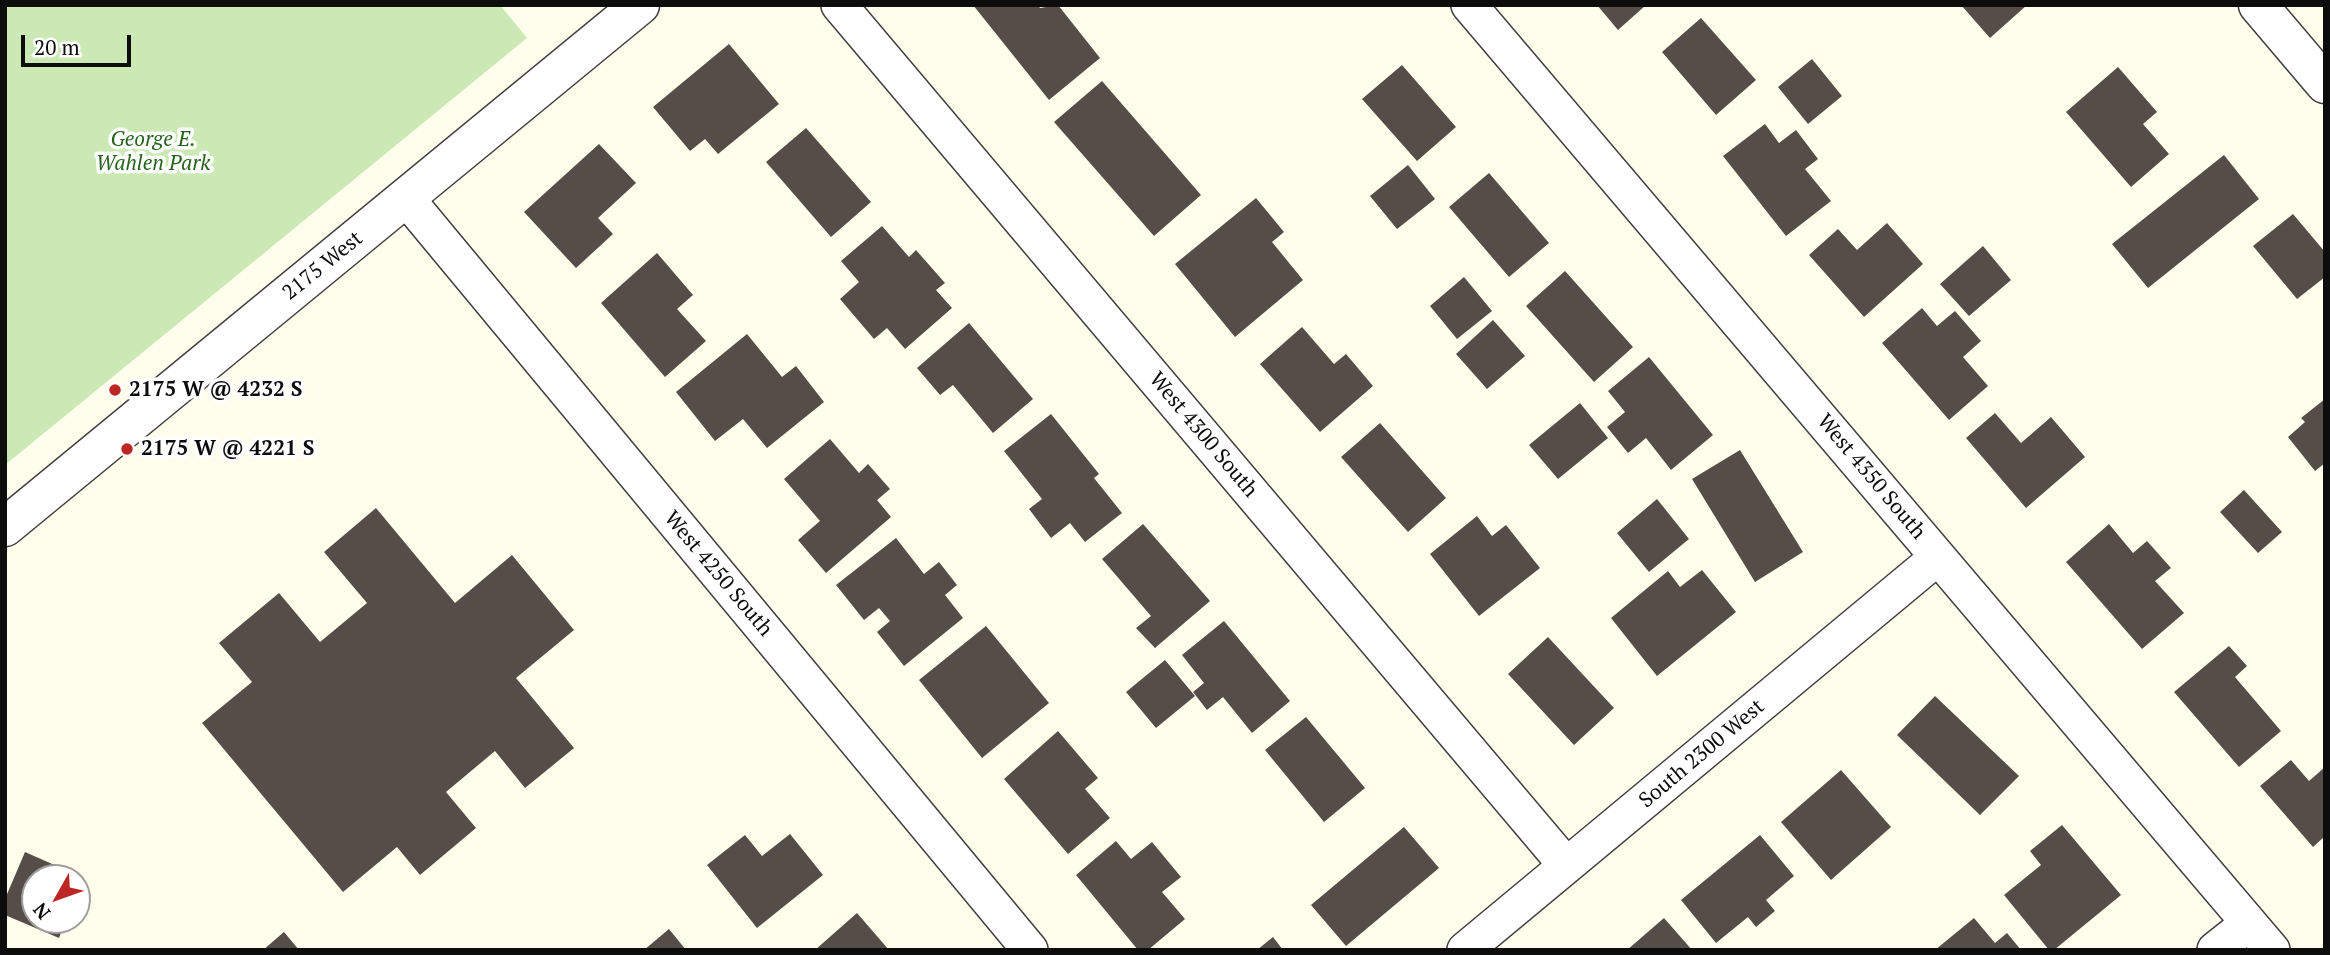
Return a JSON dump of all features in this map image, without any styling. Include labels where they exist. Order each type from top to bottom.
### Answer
[{"type":"street","name":"2175 West","points":[[5,527],[640,5]]},
{"type":"street","name":"West 4300 South","points":[[839,5],[1566,865]]},
{"type":"street","name":"West 4350 South","points":[[1469,5],[2272,950]]},
{"type":"street","points":[[2264,7],[2325,84]]},
{"type":"street","name":"West 4250 South","points":[[406,198],[1022,947]]},
{"type":"street","name":"South 2300 West","points":[[1465,950],[1938,557]]},
{"type":"street","points":[[2215,950],[2249,923]]},
{"type":"green space","name":"George E. Wahlen Park","points":[[5,5],[500,5],[527,38],[5,465]]},
{"type":"building","points":[[973,5],[1038,5],[1040,8],[1058,5],[1100,58],[1049,100]]},
{"type":"building","points":[[1597,5],[1646,5],[1618,30]]},
{"type":"building","points":[[1961,5],[2027,5],[1990,38]]},
{"type":"building","points":[[1701,18],[1756,80],[1716,115],[1662,52]]},
{"type":"building","points":[[729,44],[779,104],[718,154],[705,139],[690,151],[653,107]]},
{"type":"building","points":[[1812,59],[1842,96],[1808,124],[1778,87]]},
{"type":"building","points":[[1402,65],[1456,127],[1417,161],[1362,99]]},
{"type":"building","points":[[2118,67],[2157,112],[2143,124],[2169,154],[2131,187],[2066,112]]},
{"type":"building","points":[[1102,81],[1201,195],[1154,236],[1054,122]]},
{"type":"building","points":[[1765,124],[1779,143],[1796,130],[1818,159],[1805,169],[1831,201],[1786,236],[1723,156]]},
{"type":"building","points":[[806,128],[871,202],[831,237],[766,162]]},
{"type":"building","points":[[599,144],[636,183],[598,218],[613,234],[576,268],[524,212]]},
{"type":"building","points":[[2224,155],[2259,199],[2148,288],[2112,244]]},
{"type":"building","points":[[1408,165],[1435,199],[1397,229],[1370,196]]},
{"type":"building","points":[[1489,173],[1549,243],[1509,277],[1449,207]]},
{"type":"building","points":[[1256,198],[1284,232],[1272,242],[1303,280],[1235,337],[1175,264]]},
{"type":"building","points":[[2293,214],[2325,252],[2325,277],[2297,299],[2253,246]]},
{"type":"building","points":[[1887,223],[1923,264],[1864,317],[1809,255],[1838,229],[1857,250]]},
{"type":"building","points":[[882,226],[909,257],[916,250],[945,283],[936,290],[952,308],[905,349],[887,328],[874,339],[840,299],[859,282],[841,261]]},
{"type":"building","points":[[1983,246],[2011,280],[1969,316],[1940,284]]},
{"type":"building","points":[[657,253],[693,295],[677,309],[706,341],[665,377],[601,303]]},
{"type":"building","points":[[1565,271],[1633,347],[1594,382],[1526,306]]},
{"type":"building","points":[[1464,277],[1492,311],[1457,339],[1430,306]]},
{"type":"building","points":[[1922,308],[1937,326],[1955,311],[1981,341],[1963,357],[1988,386],[1949,420],[1882,343]]},
{"type":"building","points":[[1493,320],[1525,356],[1487,389],[1456,354]]},
{"type":"building","points":[[969,323],[1033,399],[993,433],[953,385],[940,395],[917,368]]},
{"type":"building","points":[[1302,327],[1334,364],[1346,354],[1373,386],[1320,432],[1260,364]]},
{"type":"building","points":[[747,334],[782,377],[796,366],[824,402],[767,448],[743,419],[715,441],[676,392]]},
{"type":"building","points":[[1649,357],[1713,435],[1671,470],[1646,438],[1628,453],[1607,427],[1625,412],[1608,391]]},
{"type":"building","points":[[2325,399],[2325,463],[2315,471],[2288,437],[2305,422],[2301,418]]},
{"type":"building","points":[[1580,403],[1608,438],[1558,479],[1529,445]]},
{"type":"building","points":[[1995,413],[2021,443],[2051,417],[2085,457],[2026,508],[1966,438]]},
{"type":"building","points":[[1051,414],[1099,474],[1094,478],[1122,513],[1085,542],[1070,523],[1051,538],[1029,509],[1042,499],[1004,451]]},
{"type":"building","points":[[1380,423],[1446,498],[1408,532],[1341,457]]},
{"type":"building","points":[[830,439],[859,473],[868,464],[890,489],[877,500],[891,517],[826,573],[798,540],[820,521],[784,479]]},
{"type":"building","points":[[1740,450],[1803,552],[1755,582],[1692,479]]},
{"type":"building","points":[[2244,490],[2282,532],[2258,553],[2220,512]]},
{"type":"building","points":[[1657,499],[1689,539],[1649,572],[1617,533]]},
{"type":"building","points":[[376,508],[455,603],[512,555],[574,630],[516,678],[574,748],[525,788],[495,751],[446,792],[476,828],[420,875],[397,847],[343,892],[202,723],[252,682],[219,643],[279,593],[320,642],[367,603],[324,552]]},
{"type":"building","points":[[1477,516],[1492,536],[1506,525],[1540,568],[1479,616],[1430,554]]},
{"type":"building","points":[[1143,524],[1210,601],[1155,648],[1136,628],[1151,616],[1102,559]]},
{"type":"building","points":[[2109,524],[2133,553],[2147,541],[2171,568],[2155,581],[2184,613],[2142,649],[2066,562]]},
{"type":"building","points":[[896,538],[924,574],[939,562],[957,585],[945,595],[963,618],[904,666],[877,632],[890,621],[879,608],[864,620],[836,585]]},
{"type":"building","points":[[1702,570],[1736,612],[1657,676],[1611,618],[1668,571],[1680,587]]},
{"type":"building","points":[[1224,621],[1290,701],[1252,733],[1223,697],[1207,710],[1193,692],[1204,683],[1182,655]]},
{"type":"building","points":[[986,626],[1049,703],[982,758],[919,680]]},
{"type":"building","points":[[1548,637],[1614,708],[1574,745],[1508,674]]},
{"type":"building","points":[[2229,646],[2247,666],[2235,677],[2281,731],[2239,767],[2174,692]]},
{"type":"building","points":[[1165,660],[1195,696],[1156,728],[1126,692]]},
{"type":"building","points":[[1935,696],[2019,776],[1980,815],[1897,735]]},
{"type":"building","points":[[1306,717],[1365,788],[1324,822],[1265,750]]},
{"type":"building","points":[[1058,731],[1098,778],[1085,789],[1110,818],[1068,854],[1004,779]]},
{"type":"building","points":[[2291,760],[2309,781],[2325,767],[2325,836],[2313,847],[2260,786]]},
{"type":"building","points":[[1841,770],[1891,827],[1831,880],[1781,822]]},
{"type":"building","points":[[2062,825],[2121,895],[2054,950],[2049,950],[2004,895],[2041,865],[2030,851]]},
{"type":"building","points":[[1404,827],[1439,868],[1346,946],[1311,905]]},
{"type":"building","points":[[790,834],[823,875],[757,928],[707,865],[745,835],[762,856]]},
{"type":"building","points":[[1760,835],[1794,876],[1766,900],[1775,911],[1756,927],[1748,917],[1716,943],[1681,900]]},
{"type":"building","points":[[1116,841],[1131,859],[1152,842],[1181,877],[1162,892],[1185,919],[1148,950],[1138,950],[1076,875]]},
{"type":"building","points":[[25,852],[52,864],[21,864],[21,922],[5,915],[5,899]]},
{"type":"building","points":[[857,913],[889,950],[815,950]]},
{"type":"building","points":[[1664,918],[1692,950],[1627,950]]},
{"type":"building","points":[[1974,918],[1995,943],[2007,933],[2021,950],[1935,950]]},
{"type":"building","points":[[669,929],[686,950],[644,950]]},
{"type":"building","points":[[284,932],[299,950],[263,950]]},
{"type":"building","points":[[1273,937],[1283,950],[1257,950]]},
{"type":"place","name":"2175 W @ 4232 S","points":[[115,390]]},
{"type":"place","name":"2175 W @ 4221 S","points":[[127,449]]}]
